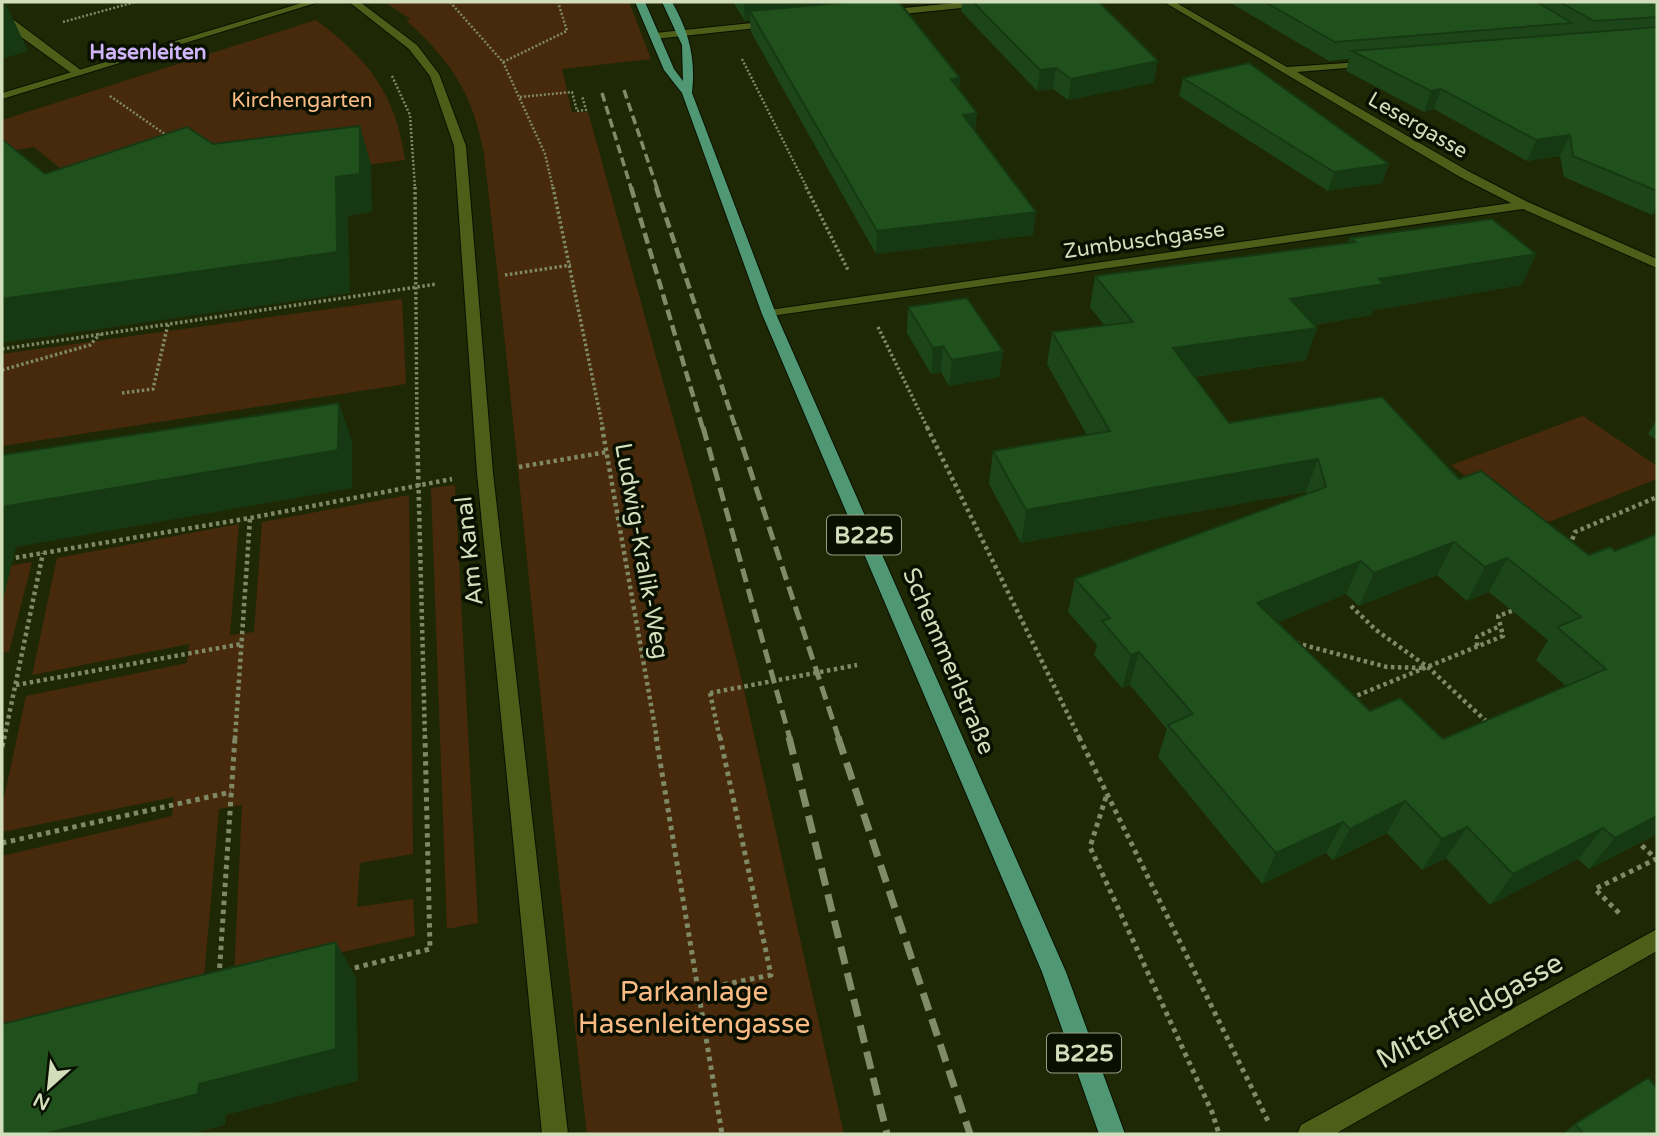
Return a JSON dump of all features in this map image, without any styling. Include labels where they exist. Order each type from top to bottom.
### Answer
[{"type":"main road","name":"Schemmerlstraße","points":[[640,2],[669,70],[687,93],[769,314],[1054,972],[1112,1134]]},
{"type":"main road","name":"Schemmerlstraße","points":[[667,2],[686,33],[691,69],[687,93]]},
{"type":"street","points":[[2,96],[314,2]]},
{"type":"street","name":"Am Kanal","points":[[354,2],[413,47],[435,76],[452,115],[460,146],[485,473],[555,1134]]},
{"type":"street","points":[[870,14],[991,2]]},
{"type":"street","name":"Lesergasse","points":[[1169,2],[1464,174],[1524,205],[1657,264]]},
{"type":"street","points":[[2,14],[22,33],[78,73]]},
{"type":"street","points":[[655,36],[789,23]]},
{"type":"street","points":[[1285,70],[1379,62]]},
{"type":"street","name":"Zumbuschgasse","points":[[769,314],[1524,205]]},
{"type":"street","name":"Mitterfeldgasse","points":[[1310,1134],[1657,939]]},
{"type":"path","points":[[22,33],[135,2]]},
{"type":"path","name":"Ludwig-Kralik-Weg","points":[[450,2],[503,62],[545,154],[571,265],[623,535],[722,1134]]},
{"type":"path","points":[[503,62],[567,31],[558,2]]},
{"type":"path","points":[[727,29],[865,302],[1268,1121]]},
{"type":"path","points":[[337,972],[430,949],[418,486],[415,152],[410,115],[389,71]]},
{"type":"path","points":[[520,97],[572,92],[577,111],[586,110],[582,96]]},
{"type":"path","points":[[105,93],[179,144]]},
{"type":"path","points":[[2,349],[571,265]]},
{"type":"path","points":[[122,393],[153,389],[168,324]]},
{"type":"path","points":[[2,370],[90,345],[100,334]]},
{"type":"path","points":[[2,560],[250,518],[607,452]]},
{"type":"path","points":[[1566,557],[1575,532],[1657,497]]},
{"type":"path","points":[[218,989],[250,518]]},
{"type":"path","points":[[2,747],[43,553]]},
{"type":"path","points":[[1350,606],[1376,630],[1429,668],[1489,723]]},
{"type":"path","points":[[1346,701],[1503,636],[1497,616],[1519,608]]},
{"type":"path","points":[[1477,646],[1477,637],[1500,626]]},
{"type":"path","points":[[1295,643],[1387,667],[1429,668]]},
{"type":"path","points":[[16,685],[241,644]]},
{"type":"path","points":[[697,990],[771,975],[710,693],[857,665]]},
{"type":"path","points":[[2,842],[231,792]]},
{"type":"path","points":[[1107,797],[1090,847],[1212,1112],[1219,1134]]},
{"type":"path","points":[[1619,913],[1595,889],[1656,860],[1627,832]]},
{"type":"green space","name":"Parkanlage Hasenleitengasse","points":[[385,2],[629,2],[651,59],[562,69],[572,112],[588,112],[702,522],[741,677],[844,1134],[587,1134],[484,154],[474,114],[458,80],[436,51],[407,21],[410,19]]},
{"type":"green space","name":"Kirchengarten","points":[[316,20],[351,49],[377,80],[395,116],[405,160],[100,200],[34,147],[11,151],[2,143],[2,120]]},
{"type":"green space","points":[[402,299],[406,384],[2,446],[2,354]]},
{"type":"green space","points":[[1583,416],[1657,466],[1657,479],[1533,528],[1451,465]]},
{"type":"green space","points":[[455,485],[478,923],[447,929],[431,488]]},
{"type":"green space","points":[[409,495],[413,854],[360,863],[357,907],[413,899],[415,936],[234,976],[242,805],[219,809],[203,989],[2,1033],[2,856],[172,816],[174,797],[2,832],[2,807],[26,696],[187,663],[189,644],[32,675],[57,558],[239,524],[230,635],[254,632],[262,522]]},
{"type":"green space","points":[[32,562],[9,652],[2,653],[2,567]]},
{"type":"building","points":[[849,2],[899,2],[960,78],[951,79],[977,113],[963,115],[1036,212],[877,231],[750,11]]},
{"type":"building","points":[[973,2],[1099,2],[1158,61],[1071,79],[1056,68],[1040,70]]},
{"type":"building","points":[[1265,2],[1537,2],[1572,23],[1335,42]]},
{"type":"building","points":[[1560,2],[1657,2],[1657,17],[1594,21]]},
{"type":"building","points":[[1657,27],[1657,191],[1573,156],[1570,135],[1536,140],[1441,89],[1431,91],[1352,51]]},
{"type":"building","points":[[1249,63],[1389,164],[1334,172],[1183,78]]},
{"type":"building","points":[[360,126],[360,174],[336,177],[337,252],[2,299],[2,139],[45,174],[187,127],[213,144]]},
{"type":"building","points":[[1492,219],[1536,254],[1379,279],[1384,284],[1290,299],[1317,328],[1173,348],[1229,423],[1382,397],[1459,479],[1481,471],[1589,555],[1610,547],[1615,551],[1657,534],[1657,816],[1615,838],[1603,828],[1513,874],[1467,827],[1442,839],[1405,801],[1350,829],[1343,822],[1276,853],[1168,725],[1193,714],[1139,652],[1131,655],[1102,621],[1110,618],[1075,579],[1326,487],[1318,459],[1026,510],[993,451],[1110,431],[1052,332],[1133,322],[1095,276],[1355,242],[1350,238]],"holes":[[[1454,542],[1485,567],[1507,558],[1581,617],[1557,627],[1606,669],[1443,739],[1400,698],[1370,711],[1257,603],[1361,561],[1374,573]]]},
{"type":"building","points":[[967,298],[1003,351],[952,360],[943,346],[933,348],[908,307]]},
{"type":"building","points":[[339,403],[338,450],[2,507],[2,455]]},
{"type":"building","points":[[336,942],[336,1049],[199,1084],[198,1094],[45,1134],[2,1134],[2,1024]]},
{"type":"building","points":[[1648,1078],[1657,1088],[1657,1134],[1584,1134],[1575,1124]]},
{"type":"railway","points":[[624,90],[657,188]]},
{"type":"railway","points":[[602,93],[631,188]]},
{"type":"railway","points":[[631,187],[703,429]]},
{"type":"railway","points":[[656,187],[736,429]]},
{"type":"railway","points":[[703,427],[790,739]]},
{"type":"railway","points":[[736,427],[839,739]]},
{"type":"railway","points":[[789,737],[887,1134]]},
{"type":"railway","points":[[838,737],[970,1134]]},
{"type":"district","name":"Hasenleiten","points":[[148,52]]}]
